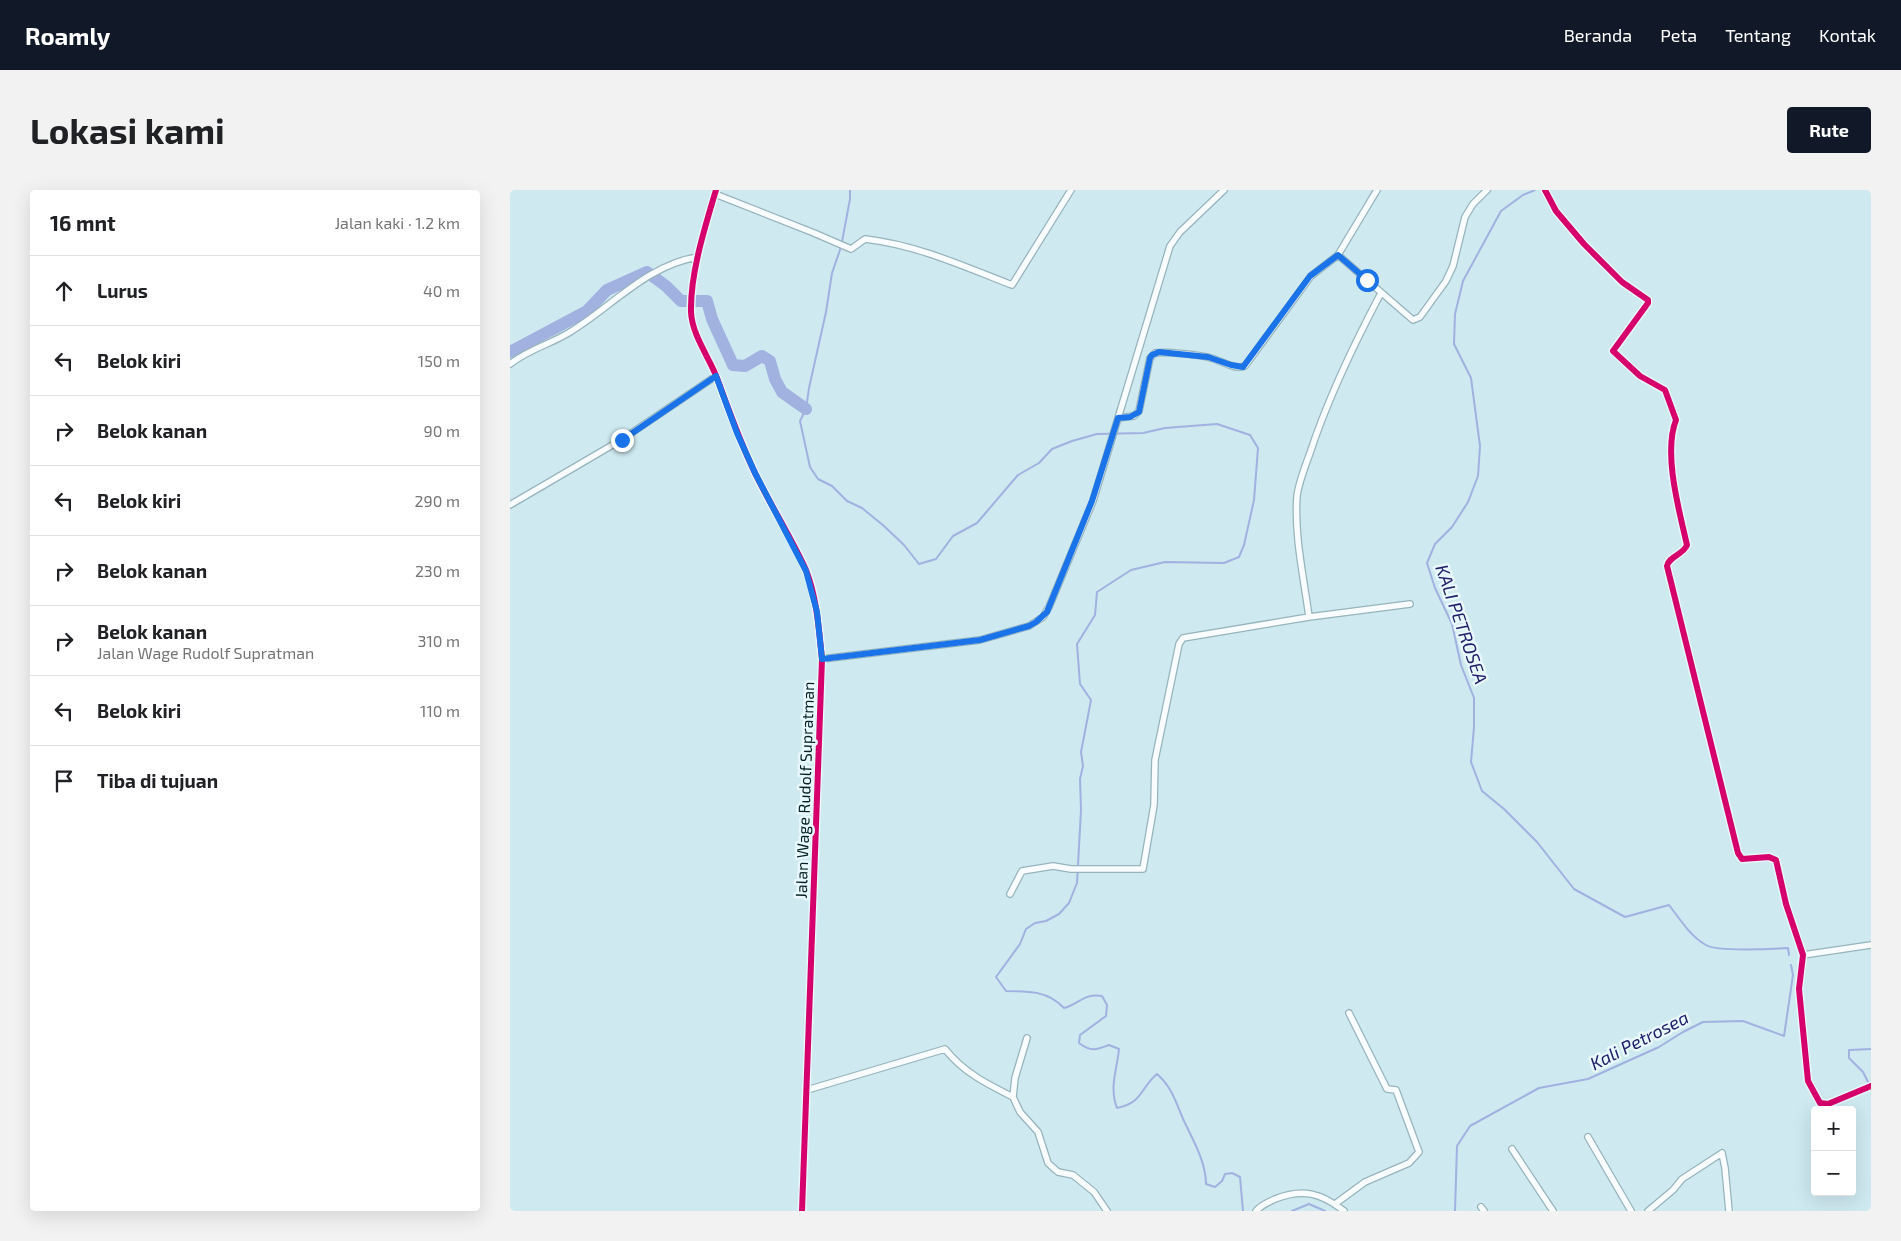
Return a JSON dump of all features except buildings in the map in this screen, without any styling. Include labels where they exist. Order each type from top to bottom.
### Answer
[{"type":"street","points":[[715,192],[851,249],[865,239],[887,242],[925,251],[1012,285],[1071,190]]},
{"type":"street","points":[[822,659],[980,640],[1036,622],[1047,612],[1092,501],[1170,246],[1180,232],[1224,190]]},
{"type":"street","points":[[1117,421],[1139,412],[1150,358],[1156,353],[1208,357],[1231,365],[1245,366],[1310,276],[1338,255],[1377,190]]},
{"type":"street","points":[[1338,255],[1407,317],[1413,320],[1420,317],[1446,281],[1453,266],[1464,217],[1473,204],[1487,190]]},
{"type":"street","points":[[1545,190],[1556,211],[1584,244],[1622,282],[1648,300],[1648,303],[1613,351],[1640,376],[1665,390],[1676,420],[1672,428],[1673,478],[1686,547],[1668,561],[1667,566],[1738,853],[1742,859],[1769,857],[1776,860],[1786,904],[1803,955],[1799,989],[1808,1081],[1818,1100],[1823,1104],[1828,1104],[1871,1086]]},
{"type":"street","name":"Jalan Wage Rudolf Supratman","points":[[715,192],[698,257],[692,291],[691,311],[695,329],[716,376],[740,441],[806,571],[817,612],[822,659],[802,1211]]},
{"type":"street","points":[[510,364],[533,348],[573,330],[658,272],[685,259],[698,257]]},
{"type":"street","points":[[1309,617],[1297,526],[1299,484],[1338,381],[1381,293]]},
{"type":"street","points":[[510,505],[622,440],[716,376]]},
{"type":"street","points":[[1010,894],[1022,871],[1053,866],[1071,869],[1143,869],[1154,805],[1155,760],[1180,641],[1187,636],[1410,604]]},
{"type":"street","points":[[1803,955],[1871,945]]},
{"type":"street","points":[[1335,1204],[1365,1182],[1409,1163],[1419,1152],[1396,1090],[1387,1089],[1350,1013]]},
{"type":"street","points":[[1027,1038],[1015,1078],[1013,1097],[1020,1112],[1038,1132],[1048,1162],[1058,1172],[1073,1175],[1094,1192],[1107,1211]]},
{"type":"street","points":[[807,1090],[945,1049],[964,1069],[983,1082],[1013,1097]]},
{"type":"street","points":[[1588,1137],[1632,1211]]},
{"type":"street","points":[[1512,1149],[1553,1211]]},
{"type":"street","points":[[1648,1211],[1673,1190],[1682,1179],[1722,1154],[1725,1166],[1728,1211]]},
{"type":"street","points":[[1256,1211],[1272,1200],[1289,1193],[1303,1192],[1315,1194],[1344,1211]]},
{"type":"waterway","points":[[850,190],[841,247],[832,273],[806,409],[800,421],[810,467],[818,479],[832,486],[847,501],[862,508],[884,526],[904,545],[919,564],[936,559],[953,536],[977,523],[1018,475],[1039,463],[1052,449],[1072,441],[1097,434],[1143,433],[1165,428],[1217,424],[1250,435],[1258,448],[1254,500],[1244,545],[1239,557],[1224,563],[1165,562],[1131,570],[1097,592],[1095,615],[1077,644],[1080,684],[1091,700],[1081,752],[1083,766],[1080,779],[1081,810],[1077,883],[1069,903],[1059,914],[1046,921],[1035,923],[1026,929],[1020,944],[996,977],[1006,991],[1045,995],[1058,1002],[1064,1008],[1086,997],[1102,996],[1107,1005],[1106,1016],[1080,1035],[1079,1043],[1090,1049],[1109,1045],[1119,1049],[1114,1078],[1117,1108],[1132,1103],[1137,1099],[1151,1079],[1157,1074],[1170,1090],[1195,1143],[1204,1168],[1206,1184],[1215,1187],[1222,1181],[1225,1174],[1232,1173],[1240,1177],[1243,1211]]},
{"type":"waterway","name":"KALI PETROSEA","points":[[1535,190],[1523,195],[1501,211],[1463,281],[1455,314],[1454,344],[1471,378],[1480,446],[1478,476],[1468,502],[1452,527],[1435,544],[1427,563],[1435,588],[1452,624],[1461,665],[1474,698],[1471,762],[1482,791],[1504,809],[1537,842],[1574,889],[1625,917],[1669,905],[1695,937],[1712,947],[1746,950],[1788,948],[1789,955]]},
{"type":"waterway","points":[[510,352],[587,311],[607,290],[647,272],[666,286],[681,301],[707,301],[712,319],[733,365],[745,366],[762,356],[770,361],[775,379],[782,392],[806,409]]},
{"type":"waterway","name":"Kali Petrosea","points":[[1455,1211],[1457,1146],[1470,1126],[1539,1088],[1588,1079],[1659,1047],[1703,1022],[1743,1021],[1784,1036],[1793,975],[1791,965]]},
{"type":"waterway","points":[[1869,1084],[1863,1072],[1849,1058],[1849,1050],[1871,1049]]},
{"type":"waterway","points":[[1292,1211],[1309,1204],[1325,1211]]},
{"type":"cycle path","points":[[716,190],[703,235],[693,282],[691,297],[692,321],[714,370],[750,461],[806,570],[819,625],[822,659],[802,1211]]},
{"type":"cycle path","points":[[1545,190],[1556,211],[1584,244],[1622,282],[1648,300],[1648,303],[1613,351],[1640,376],[1665,390],[1676,420],[1672,433],[1672,465],[1687,545],[1670,560],[1667,566],[1738,853],[1742,859],[1769,857],[1776,860],[1786,904],[1803,955],[1799,989],[1808,1081],[1820,1103],[1828,1104],[1871,1086]]},
{"type":"route","points":[[622,440],[716,376],[737,433],[755,473],[806,571],[817,612],[822,659],[980,640],[1029,626],[1047,612],[1092,501],[1118,418],[1134,416],[1141,408],[1152,355],[1159,352],[1208,357],[1243,367],[1310,276],[1338,255],[1367,280]]}]
